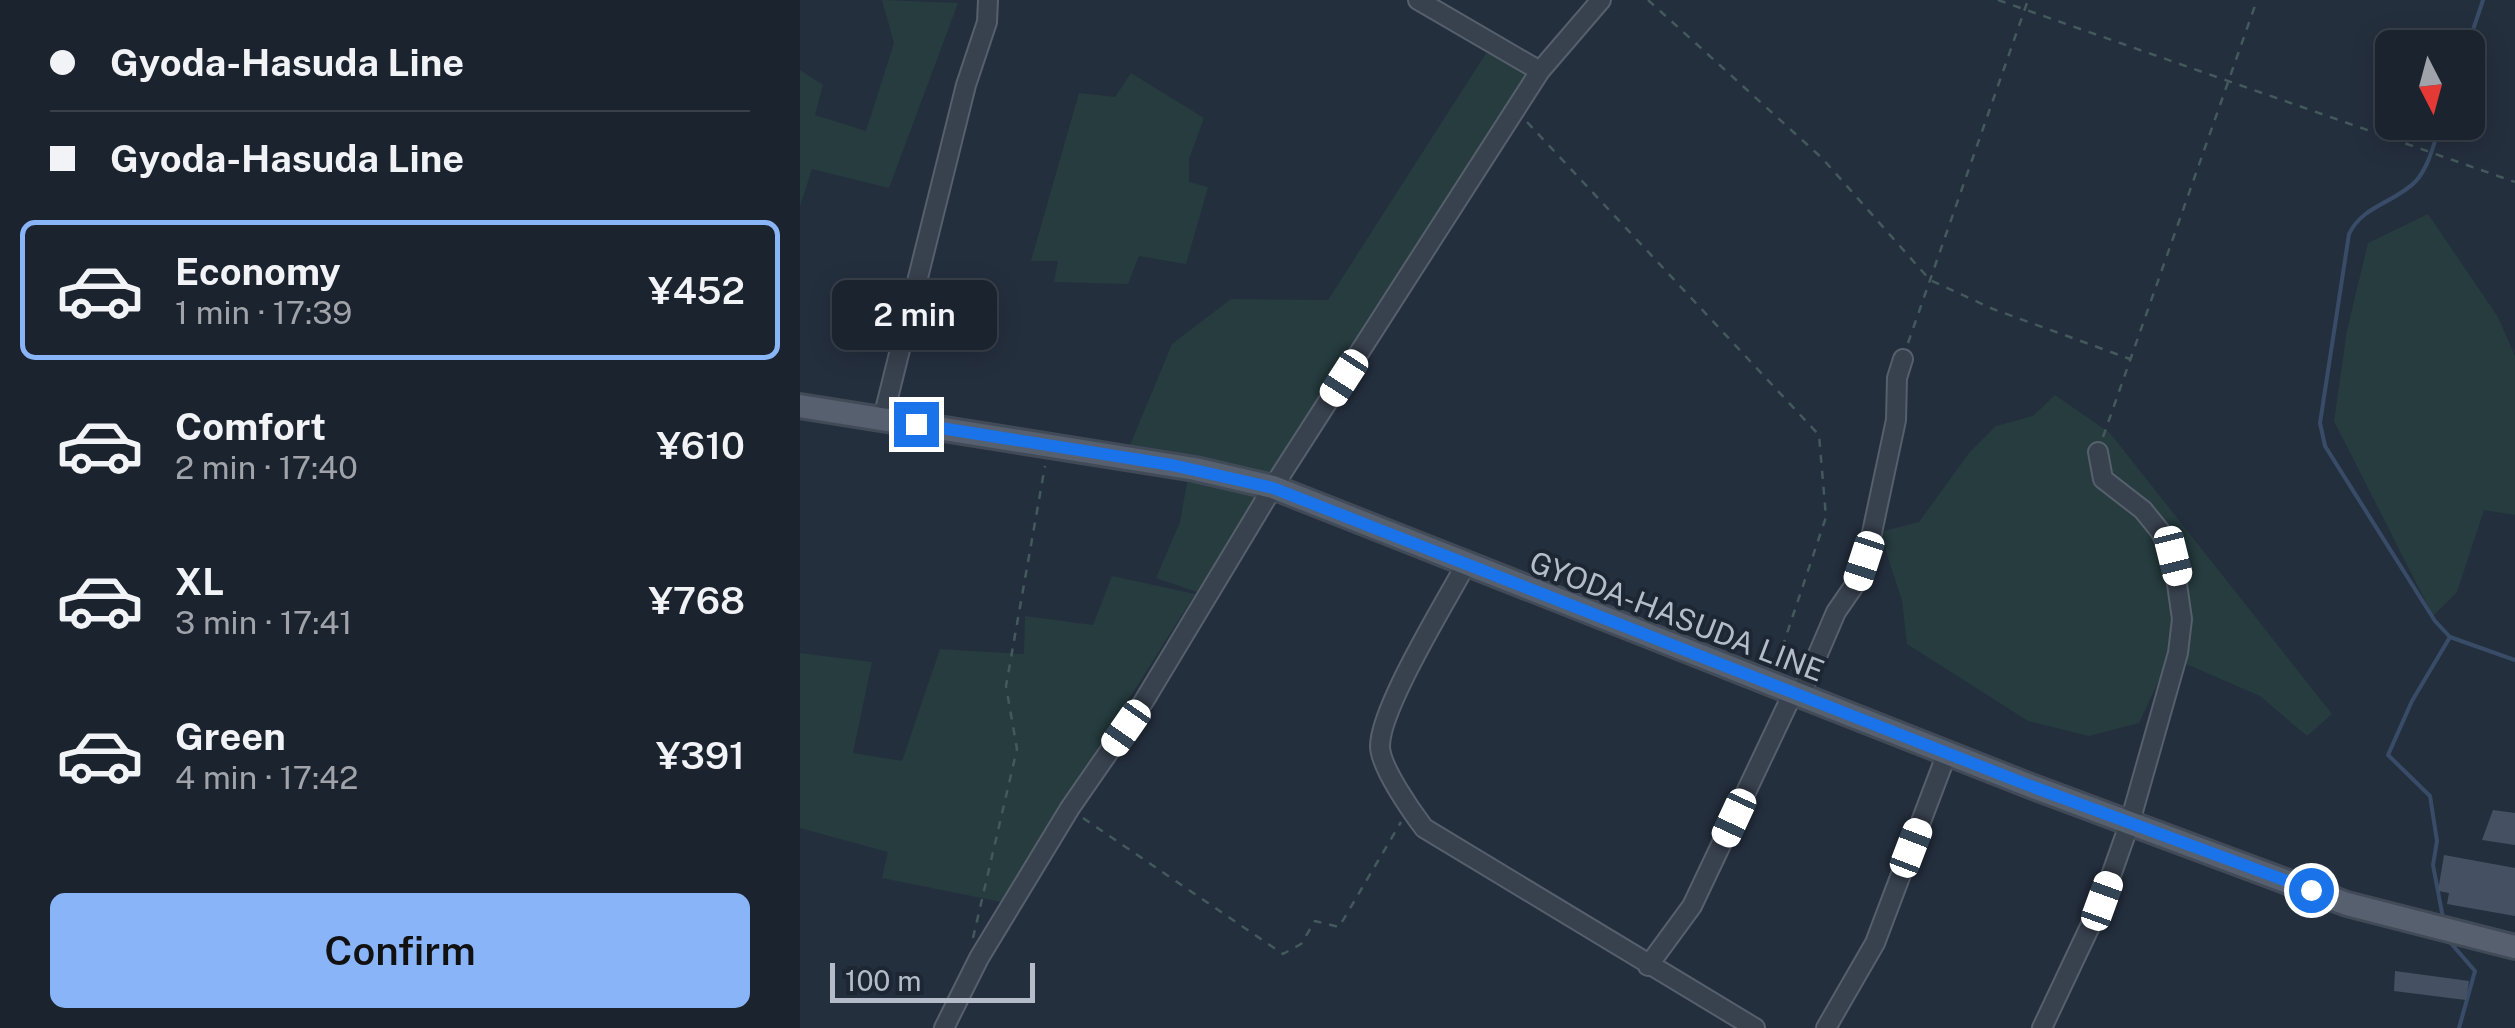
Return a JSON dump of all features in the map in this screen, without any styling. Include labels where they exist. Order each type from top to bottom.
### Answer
[{"type":"main road","name":"GYODA-HASUDA LINE","points":[[800,406],[1195,469],[1273,488],[1947,753],[2347,904],[2515,947]]},
{"type":"street","points":[[883,418],[961,102],[987,22],[988,0]]},
{"type":"street","points":[[1418,0],[1540,71]]},
{"type":"street","points":[[944,1028],[979,958],[1070,808],[1144,701],[1273,488],[1540,71],[1601,0]]},
{"type":"street","points":[[1648,966],[1692,906],[1788,691],[1858,580],[1896,420],[1896,378],[1903,358]]},
{"type":"street","points":[[2042,1028],[2102,901],[2130,822],[2178,653],[2181,588],[2173,556],[2143,510],[2103,479],[2098,452]]},
{"type":"street","points":[[1465,566],[1386,716],[1380,749],[1409,808],[1424,828],[1755,1028]]},
{"type":"street","points":[[1826,1028],[1875,942],[1947,753]]},
{"type":"path","points":[[1648,0],[1822,158],[1930,280],[1994,309],[2130,360]]},
{"type":"path","points":[[1998,0],[2515,182]]},
{"type":"path","points":[[1903,358],[2028,0]]},
{"type":"path","points":[[2098,452],[2258,0]]},
{"type":"path","points":[[1516,110],[1819,435],[1826,518],[1788,691]]},
{"type":"path","points":[[979,958],[972,933],[1018,750],[1006,686],[1049,445]]},
{"type":"path","points":[[1070,808],[1123,849],[1283,954],[1301,944],[1316,920],[1339,927],[1409,808]]},
{"type":"green space","points":[[882,0],[958,3],[889,188],[812,169],[800,206],[800,70],[823,85],[815,115],[866,131],[894,43]]},
{"type":"green space","points":[[1490,47],[1532,74],[1271,476],[1130,445],[1172,344],[1231,299],[1328,300]]},
{"type":"green space","points":[[1131,73],[1204,118],[1189,159],[1189,182],[1208,187],[1186,264],[1139,256],[1128,284],[1054,282],[1058,261],[1031,261],[1079,93],[1115,97]]},
{"type":"green space","points":[[2428,214],[2498,317],[2515,356],[2515,515],[2484,510],[2457,592],[2433,616],[2334,421],[2347,330],[2368,243]]},
{"type":"green space","points":[[2055,395],[2110,433],[2332,714],[2307,736],[2260,696],[2170,657],[2139,723],[2089,736],[2028,721],[1907,644],[1902,601],[1880,532],[1919,522],[1969,453],[1996,426],[2033,416]]},
{"type":"green space","points":[[1188,477],[1257,494],[1197,592],[1156,578],[1180,522]]},
{"type":"green space","points":[[1112,576],[1195,594],[1001,902],[882,878],[888,852],[800,828],[800,653],[872,662],[853,753],[902,761],[940,649],[1024,654],[1025,616],[1093,625]]},
{"type":"building","points":[[2493,810],[2515,813],[2515,845],[2482,840]]},
{"type":"building","points":[[2444,855],[2515,868],[2515,916],[2447,904],[2449,893],[2438,891]]},
{"type":"building","points":[[2395,971],[2469,981],[2466,1000],[2394,991]]},
{"type":"waterway","points":[[2473,30],[2483,0]]},
{"type":"waterway","points":[[2435,140],[2416,181],[2362,217],[2349,234],[2320,423],[2325,446],[2435,621],[2450,637],[2515,660]]},
{"type":"waterway","points":[[2443,918],[2433,865],[2437,841],[2430,796],[2388,755],[2412,701],[2450,637]]},
{"type":"waterway","points":[[2449,941],[2475,971],[2459,1028]]},
{"type":"route","points":[[916,424],[1172,465],[1273,488],[2028,785],[2311,890]]}]
